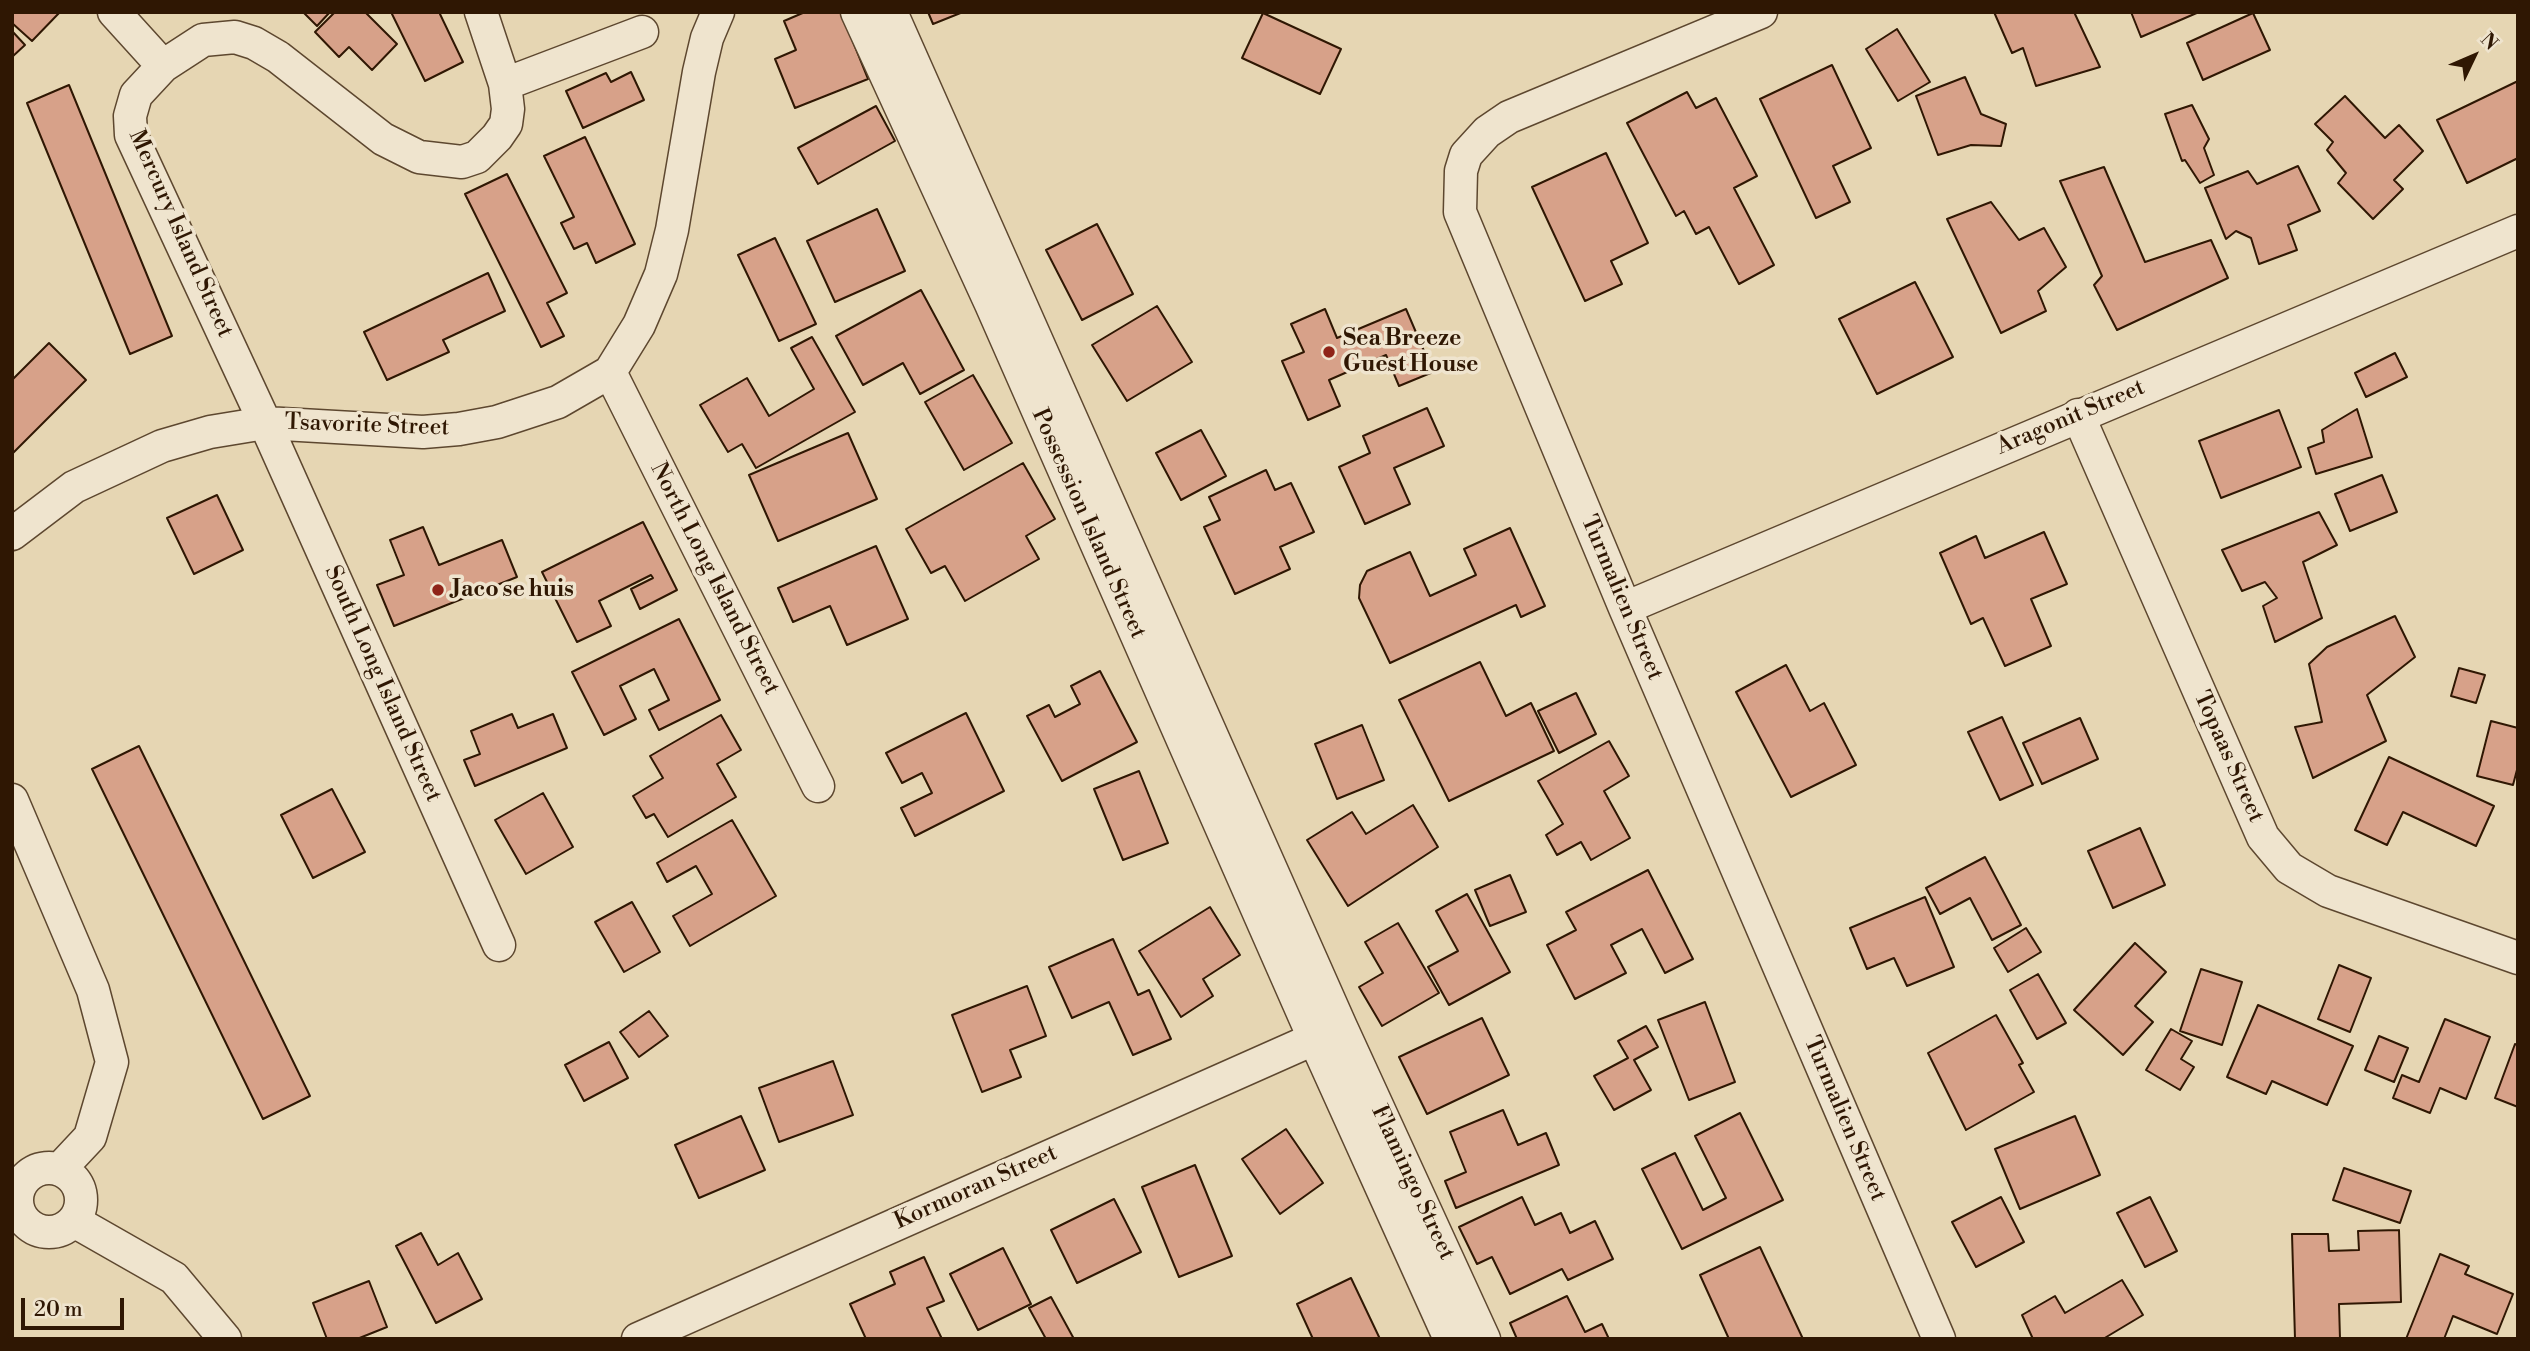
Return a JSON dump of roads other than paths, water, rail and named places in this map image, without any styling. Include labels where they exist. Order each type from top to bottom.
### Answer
[{"type":"street","points":[[114,12],[163,66]]},
{"type":"street","name":"Mercury Island Street","points":[[265,423],[131,135],[130,116],[136,95],[163,66],[203,40],[235,37],[254,43],[278,57],[383,139],[419,157],[447,162],[477,157],[506,124],[505,84],[481,12]]},
{"type":"street","name":"Tsavorite Street","points":[[12,534],[75,487],[115,466],[162,446],[210,432],[265,423],[423,432],[459,429],[497,422],[558,402],[610,372],[639,325],[661,274],[673,230],[699,72],[707,38],[718,12]]},
{"type":"street","name":"Possession Island Street","points":[[857,12],[1327,1032]]},
{"type":"street","name":"Possession Island Street","points":[[891,12],[1327,1032]]},
{"type":"street","name":"Turmalien Street","points":[[1761,12],[1510,117],[1486,132],[1475,144],[1461,171],[1460,212],[1625,608],[1939,1339]]},
{"type":"street","points":[[505,84],[642,32]]},
{"type":"street","name":"Aragonit Street","points":[[1625,608],[2518,231]]},
{"type":"street","name":"North Long Island Street","points":[[610,372],[818,786]]},
{"type":"street","name":"Topaas Street","points":[[2078,415],[2263,837],[2289,868],[2328,891],[2518,958]]},
{"type":"street","name":"South Long Island Street","points":[[265,423],[499,945]]},
{"type":"street","points":[[12,800],[93,990],[111,1062],[90,1137],[61,1170]]},
{"type":"street","name":"Kormoran Street","points":[[638,1339],[1327,1032]]},
{"type":"street","name":"Flamingo Street","points":[[1327,1032],[1450,1339]]},
{"type":"street","name":"Flamingo Street","points":[[1327,1032],[1483,1339]]},
{"type":"street","points":[[40,1168],[61,1170],[76,1182],[82,1202],[74,1221],[57,1232],[37,1231],[21,1219],[16,1198],[23,1180],[40,1168]]},
{"type":"street","points":[[74,1221],[174,1278],[225,1339]]},
{"type":"place","name":"Sea Breeze Guest House","points":[[1329,352]]},
{"type":"place","name":"Jaco se huis","points":[[438,590]]}]
